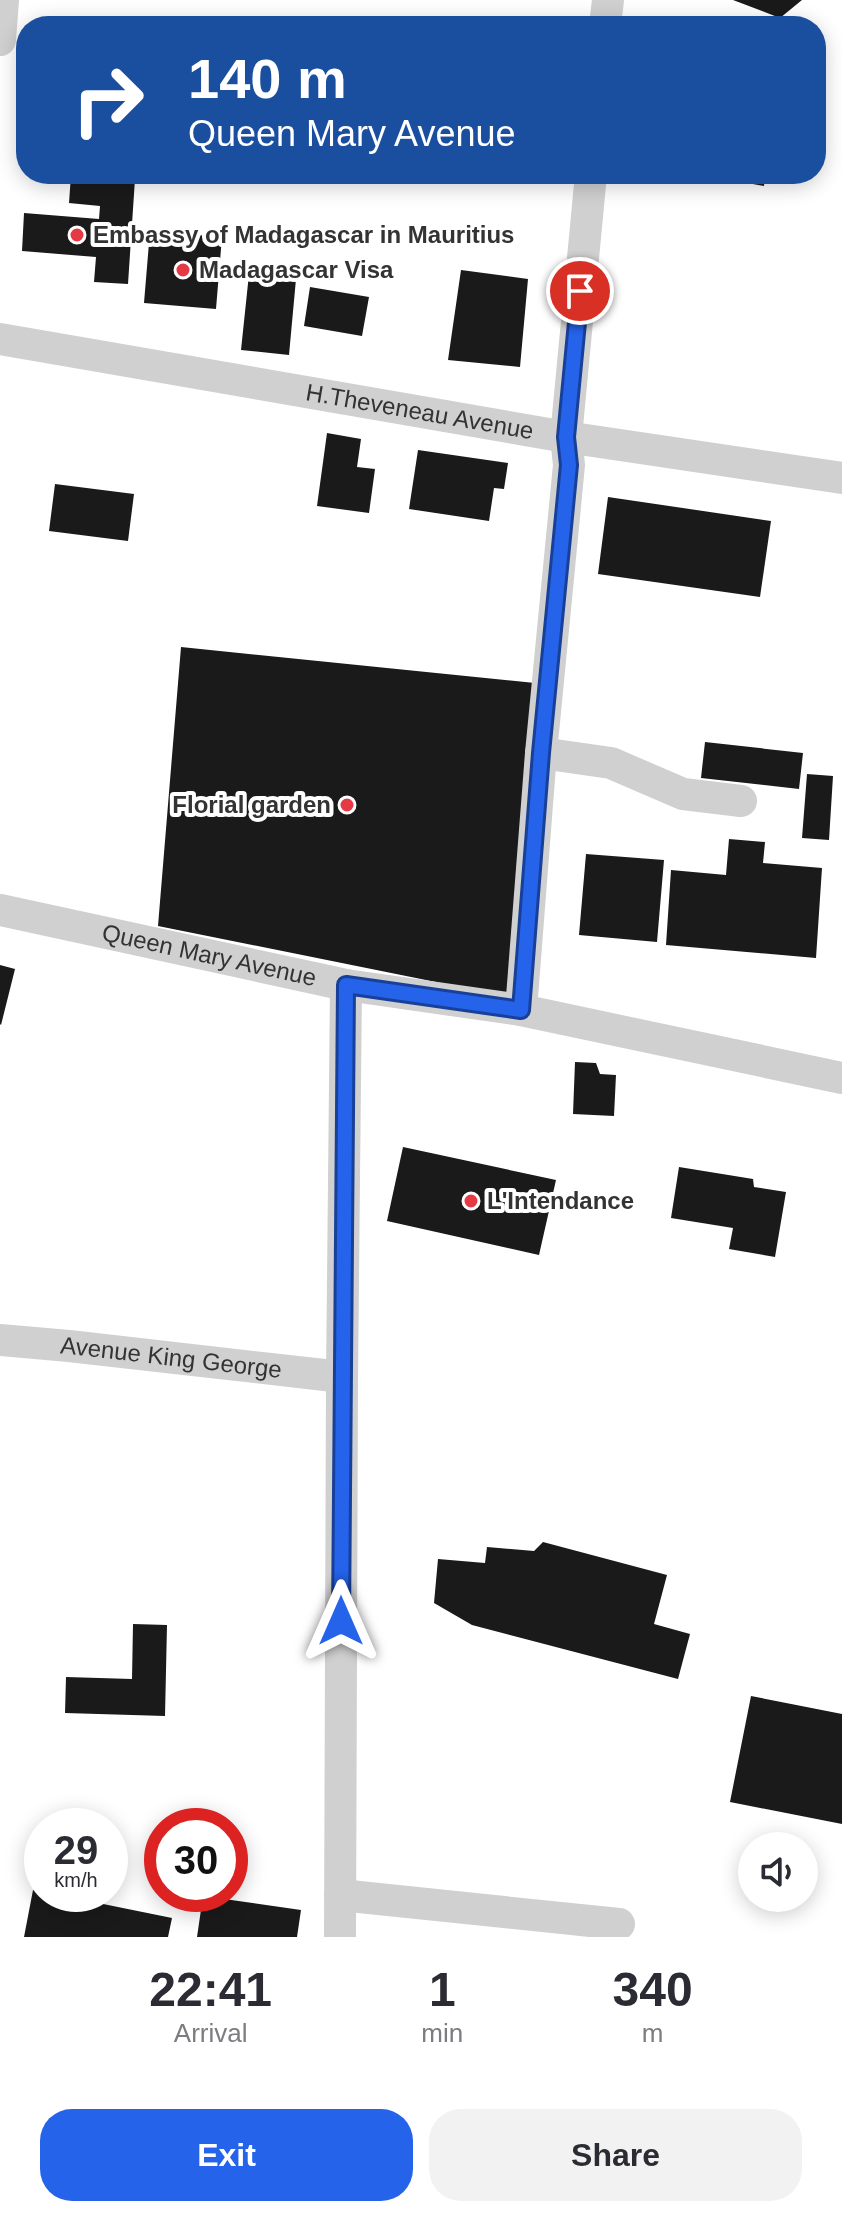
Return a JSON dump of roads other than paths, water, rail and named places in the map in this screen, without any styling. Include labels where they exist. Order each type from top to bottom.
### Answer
[{"type":"street","points":[[0,40],[3,0]]},
{"type":"street","points":[[521,1010],[541,753],[569,465],[566,437],[590,184]]},
{"type":"street","name":"H.Theveneau Avenue","points":[[0,339],[566,437],[842,478]]},
{"type":"street","points":[[541,753],[611,763],[683,794],[741,801]]},
{"type":"street","name":"Queen Mary Avenue","points":[[0,910],[346,985],[521,1010],[842,1078]]},
{"type":"street","points":[[340,1937],[346,985]]},
{"type":"street","name":"Avenue King George","points":[[0,1340],[342,1377]]},
{"type":"street","points":[[340,1895],[619,1924]]},
{"type":"place","name":"Embassy of Madagascar in Mauritius","points":[[77,235]]},
{"type":"place","name":"Madagascar Visa","points":[[183,270]]},
{"type":"place","name":"Florial garden","points":[[347,805]]},
{"type":"place","name":"L'Intendance","points":[[471,1201]]}]
